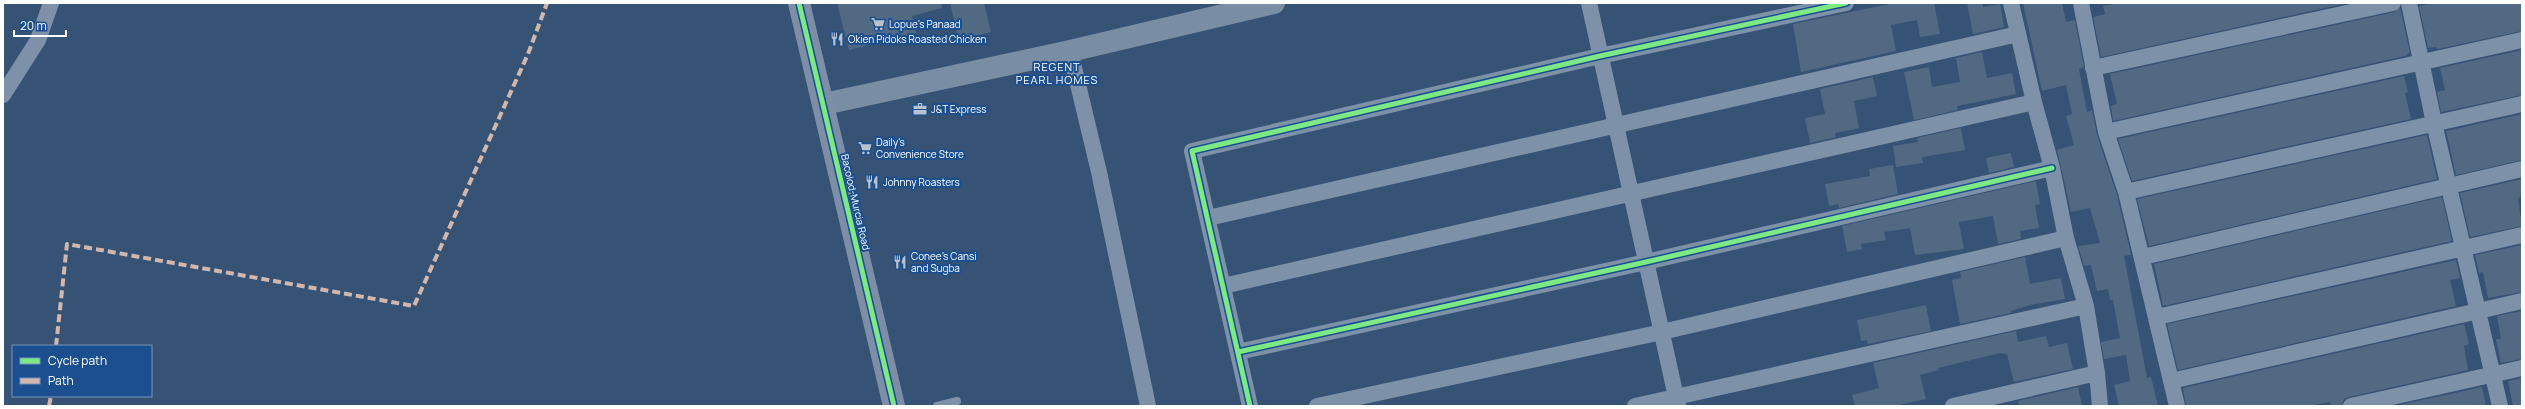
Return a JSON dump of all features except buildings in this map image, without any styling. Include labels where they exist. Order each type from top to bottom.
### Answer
[{"type":"main road","name":"Bacolod-Murcia Road","points":[[799,3],[894,406]]},
{"type":"street","points":[[3,95],[38,40],[51,3]]},
{"type":"street","points":[[824,104],[1070,51],[1274,3]]},
{"type":"street","points":[[1589,3],[1630,194],[1677,401]]},
{"type":"street","points":[[1250,406],[1192,151],[1600,56],[1846,3]]},
{"type":"street","points":[[2012,3],[2034,102],[2052,168],[2066,238],[2086,306],[2097,373],[2100,406]]},
{"type":"street","points":[[2093,68],[2393,3]]},
{"type":"street","points":[[2409,3],[2434,123],[2500,406]]},
{"type":"street","points":[[2085,4],[2093,68],[2106,132],[2126,192],[2143,257],[2177,406]]},
{"type":"street","points":[[1208,218],[2018,34]]},
{"type":"street","points":[[2106,132],[2522,40]]},
{"type":"street","points":[[1070,51],[1099,172],[1148,406]]},
{"type":"street","points":[[1223,286],[2034,102]]},
{"type":"street","points":[[2126,192],[2522,104]]},
{"type":"street","points":[[1238,352],[1646,262],[2052,168]]},
{"type":"street","points":[[2143,257],[2522,169]]},
{"type":"street","points":[[2157,317],[2522,235]]},
{"type":"street","points":[[1317,406],[1662,332],[2066,238]]},
{"type":"street","points":[[2171,381],[2522,302]]},
{"type":"street","points":[[1635,406],[1677,401],[2086,306]]},
{"type":"street","points":[[2351,406],[2522,368]]},
{"type":"street","points":[[1953,406],[2097,373]]},
{"type":"lane","points":[[937,406],[957,401]]},
{"type":"marked path","points":[[56,345],[67,244],[414,306],[528,54],[547,3]]},
{"type":"marked path","points":[[49,406],[51,397]]},
{"type":"cycle path","points":[[799,3],[894,406]]},
{"type":"cycle path","points":[[1250,406],[1192,151],[1600,56],[1846,3]]},
{"type":"cycle path","points":[[1238,352],[1646,262],[2052,168]]},
{"type":"place","name":"Lopue's Panaad","points":[[878,24]]},
{"type":"place","name":"Okien Pidoks Roasted Chicken","points":[[837,39]]},
{"type":"place","name":"J&T Express","points":[[920,109]]},
{"type":"place","name":"Daily's Convenience Store","points":[[865,148]]},
{"type":"place","name":"Johnny Roasters","points":[[872,182]]},
{"type":"place","name":"Conee's Cansi and Sugba","points":[[900,262]]},
{"type":"district","name":"REGENT PEARL HOMES","points":[[1057,72]]}]
